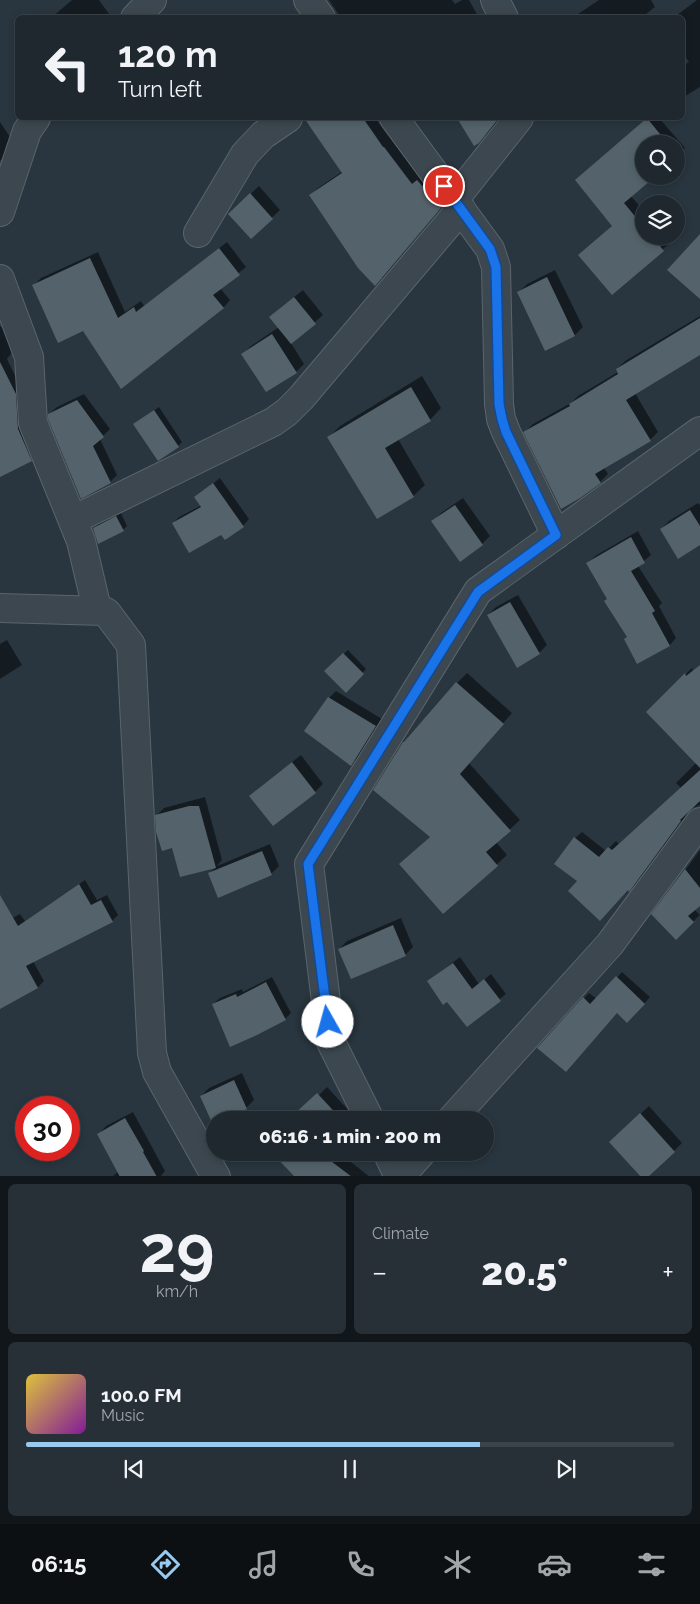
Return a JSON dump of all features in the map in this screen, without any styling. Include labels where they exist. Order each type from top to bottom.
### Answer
[{"type":"street","points":[[137,15],[152,0]]},
{"type":"street","points":[[308,0],[319,15]]},
{"type":"street","points":[[495,0],[502,15]]},
{"type":"street","points":[[0,212],[27,131],[35,120]]},
{"type":"street","points":[[198,233],[245,154],[263,136],[285,120]]},
{"type":"street","points":[[395,120],[490,249],[496,267],[499,404],[502,419],[506,432],[556,535]]},
{"type":"street","points":[[72,520],[273,422],[287,412],[301,398],[457,204],[518,120]]},
{"type":"street","points":[[0,281],[29,357],[33,423],[82,541],[102,611],[130,645],[152,1053],[157,1072],[216,1176]]},
{"type":"street","points":[[365,1111],[330,1042],[308,864],[478,592],[700,431]]},
{"type":"street","points":[[0,608],[102,611]]},
{"type":"street","points":[[459,1111],[610,944],[700,822]]},
{"type":"street","points":[[392,1161],[400,1176],[414,1161]]},
{"type":"building","points":[[305,120],[364,120],[412,184],[417,180],[441,208],[375,286],[358,268],[309,195],[342,173]]},
{"type":"building","points":[[458,120],[497,120],[479,143],[474,146]]},
{"type":"building","points":[[645,120],[649,120],[661,135],[635,135],[635,185],[645,185],[624,203],[635,216],[635,245],[659,245],[664,251],[612,295],[578,255],[612,226],[575,180]]},
{"type":"building","points":[[250,193],[273,219],[251,239],[228,214]]},
{"type":"building","points":[[700,234],[700,299],[667,270]]},
{"type":"building","points":[[219,248],[240,275],[213,295],[224,308],[121,389],[83,331],[58,343],[32,285],[90,258],[118,318],[134,307],[136,312]]},
{"type":"building","points":[[547,277],[575,336],[545,351],[517,292]]},
{"type":"building","points":[[294,297],[316,324],[291,344],[269,317]]},
{"type":"building","points":[[700,318],[700,355],[626,400],[651,441],[595,474],[601,483],[561,509],[523,432],[570,406],[569,404],[618,374],[616,369]]},
{"type":"building","points":[[272,334],[297,373],[266,392],[241,354]]},
{"type":"building","points":[[0,362],[16,394],[18,429],[32,461],[0,477]]},
{"type":"building","points":[[411,387],[431,421],[385,448],[414,497],[377,519],[327,437]]},
{"type":"building","points":[[77,400],[104,437],[93,446],[111,483],[81,499],[48,419],[48,414]]},
{"type":"building","points":[[154,410],[179,447],[158,461],[133,424]]},
{"type":"building","points":[[213,483],[244,527],[225,540],[221,535],[189,553],[172,523],[201,507],[194,497]]},
{"type":"building","points":[[455,505],[483,545],[460,562],[431,521]]},
{"type":"building","points":[[690,510],[700,526],[700,545],[678,559],[660,529]]},
{"type":"building","points":[[116,516],[124,531],[98,544],[93,528]]},
{"type":"building","points":[[631,537],[645,563],[631,571],[655,611],[652,613],[670,646],[637,664],[624,639],[627,637],[604,601],[607,599],[586,563]]},
{"type":"building","points":[[510,602],[540,654],[517,668],[487,615]]},
{"type":"building","points":[[343,653],[364,674],[346,693],[324,671]]},
{"type":"building","points":[[700,665],[700,768],[646,712],[685,673],[686,676]]},
{"type":"building","points":[[456,682],[504,724],[460,774],[511,831],[486,852],[498,866],[443,914],[399,864],[430,837],[373,790],[403,742]]},
{"type":"building","points":[[328,697],[376,726],[351,766],[304,731]]},
{"type":"building","points":[[292,762],[316,793],[273,826],[249,796]]},
{"type":"building","points":[[700,770],[700,801],[680,820],[629,892],[628,890],[600,921],[568,891],[577,881],[554,864],[574,837],[599,857],[608,847],[612,850]]},
{"type":"building","points":[[189,806],[199,806],[216,868],[180,877],[172,848],[162,851],[156,832],[155,815]]},
{"type":"building","points":[[262,851],[272,875],[218,898],[208,873]]},
{"type":"building","points":[[685,869],[700,888],[700,906],[688,916],[694,922],[676,940],[651,914]]},
{"type":"building","points":[[79,884],[91,905],[101,900],[113,922],[26,966],[38,988],[0,1009],[0,895],[18,926]]},
{"type":"building","points":[[393,925],[406,956],[351,979],[338,949]]},
{"type":"building","points":[[453,963],[472,989],[484,979],[501,1001],[467,1027],[447,1002],[443,1005],[427,981]]},
{"type":"building","points":[[616,976],[645,1004],[627,1023],[617,1013],[566,1072],[537,1048],[583,997],[590,1004]]},
{"type":"building","points":[[266,982],[286,1020],[230,1047],[212,1004],[236,994],[237,997]]},
{"type":"building","points":[[234,1080],[247,1109],[243,1111],[207,1111],[200,1096]]},
{"type":"building","points":[[317,1093],[334,1111],[297,1111]]},
{"type":"building","points":[[640,1113],[675,1152],[649,1176],[640,1176],[609,1142]]},
{"type":"building","points":[[125,1118],[156,1176],[119,1176],[97,1134]]},
{"type":"building","points":[[280,1161],[331,1161],[351,1176],[294,1176]]},
{"type":"route","points":[[328,1022],[308,864],[478,592],[556,535],[506,432],[502,419],[499,404],[496,267],[490,249],[444,186]]}]
